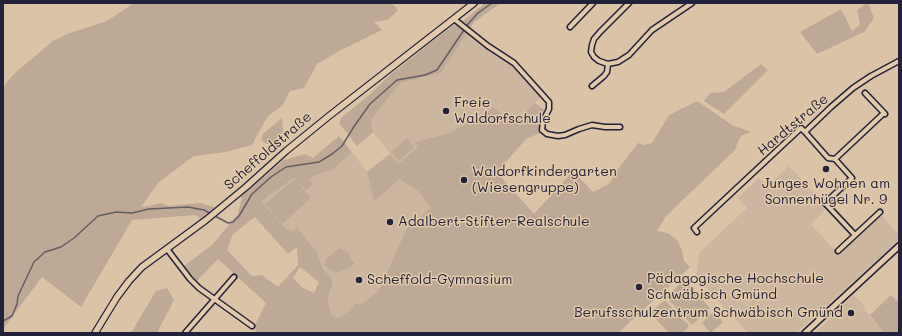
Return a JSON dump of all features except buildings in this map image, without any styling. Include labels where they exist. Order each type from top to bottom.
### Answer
[{"type":"main road","name":"Scheffoldstraße","points":[[95,333],[116,297],[142,268],[206,220],[329,116],[456,21],[474,3]]},
{"type":"street","points":[[570,27],[593,3]]},
{"type":"street","points":[[629,3],[594,39],[591,52],[599,61],[608,64],[618,62],[629,55],[652,30],[692,3]]},
{"type":"street","points":[[456,21],[488,46],[514,63],[549,102],[543,121],[542,130],[547,134],[558,136],[565,135],[579,128],[592,125],[620,127]]},
{"type":"street","name":"Hardtstraße","points":[[698,232],[694,228],[801,128],[804,132],[853,88],[870,76],[899,61]]},
{"type":"street","points":[[592,86],[607,72],[608,64]]},
{"type":"street","points":[[835,159],[884,113],[866,93]]},
{"type":"street","points":[[804,132],[828,158],[835,159],[852,178],[825,203],[855,234]]},
{"type":"street","points":[[838,251],[880,212]]},
{"type":"street","points":[[805,333],[899,246]]},
{"type":"street","points":[[167,249],[190,279],[199,288],[252,326]]},
{"type":"street","points":[[185,333],[234,276]]},
{"type":"shaded area","points":[[134,3],[392,3],[398,10],[388,20],[374,22],[382,30],[339,51],[317,64],[304,88],[290,91],[283,105],[268,116],[252,145],[226,152],[194,156],[159,182],[141,207],[161,203],[168,206],[200,203],[216,208],[201,219],[195,215],[132,220],[81,307],[42,277],[3,329],[3,88],[15,73],[53,41],[67,34],[107,21]]},
{"type":"shaded area","points":[[485,3],[501,3],[474,22],[441,73],[400,83],[371,120],[373,132],[357,146],[339,123],[341,118],[367,97],[390,75],[453,25],[459,27],[462,22]]},
{"type":"shaded area","points":[[867,3],[874,18],[864,32],[817,54],[800,32],[841,9],[852,31],[860,25],[857,10]]},
{"type":"shaded area","points":[[467,33],[514,65],[541,97],[512,124],[494,107],[476,119],[449,133],[415,142],[419,147],[398,164],[373,132],[371,120],[400,83],[441,73]]},
{"type":"shaded area","points":[[761,64],[768,70],[724,114],[704,101],[710,93],[724,92]]},
{"type":"shaded area","points":[[697,101],[732,125],[751,132],[741,136],[735,150],[666,216],[657,231],[668,233],[677,240],[682,250],[684,261],[690,267],[620,331],[621,333],[245,333],[256,332],[254,327],[266,303],[218,259],[197,281],[184,266],[212,245],[238,214],[242,198],[240,197],[284,160],[305,154],[313,158],[339,136],[352,152],[334,169],[309,179],[313,184],[306,190],[294,178],[262,202],[284,227],[291,231],[297,228],[317,252],[323,270],[331,277],[333,284],[328,302],[331,315],[338,318],[349,311],[355,303],[361,305],[379,290],[407,228],[431,208],[418,191],[400,179],[374,201],[367,172],[390,154],[398,164],[418,147],[415,142],[449,133],[476,119],[494,107],[512,124],[535,103],[546,111],[541,121],[540,133],[526,139],[497,172],[534,214],[573,171],[593,192],[609,184],[638,143],[644,145],[652,143],[669,115]],"holes":[[[255,217],[288,254],[297,247],[298,265],[278,287],[262,275],[252,276],[227,250],[233,234]],[[300,267],[319,282],[314,293],[303,288],[293,278]]]},
{"type":"shaded area","points":[[282,118],[283,132],[271,143],[267,144],[263,142],[261,138],[263,134]]},
{"type":"shaded area","points":[[407,138],[414,147],[399,161],[391,152]]},
{"type":"shaded area","points":[[352,152],[367,172],[374,200],[400,179],[418,191],[432,208],[407,228],[379,290],[361,305],[355,303],[349,311],[338,318],[331,315],[328,302],[333,284],[323,271],[316,252],[284,227],[262,202],[294,178],[306,190],[309,179],[334,169]]},
{"type":"shaded area","points":[[789,166],[827,208],[811,224],[839,255],[881,215],[899,235],[899,240],[796,333],[748,333],[696,277],[700,252],[747,208],[738,198],[759,178],[767,186]]},
{"type":"shaded area","points":[[295,179],[311,198],[282,224],[265,204]]},
{"type":"shaded area","points":[[339,248],[349,253],[350,259],[355,263],[352,266],[336,273],[324,265],[326,259]]},
{"type":"shaded area","points":[[684,280],[710,308],[692,325],[666,297]]},
{"type":"shaded area","points":[[167,288],[174,300],[157,333],[131,333],[156,291]]},
{"type":"shaded area","name":"Berufsschulzentrum Schwäbisch Gmünd","points":[[854,295],[884,333],[815,333]]},
{"type":"shaded area","points":[[891,295],[899,303],[899,333],[884,333],[870,315]]},
{"type":"shaded area","points":[[665,300],[689,326],[682,333],[669,333],[650,313]]},
{"type":"shaded area","points":[[713,312],[723,322],[711,333],[702,323]]},
{"type":"waterway","points":[[215,216],[228,223],[233,222],[239,216],[252,194],[271,177],[286,167],[319,162],[332,154],[342,146],[370,104],[397,80],[425,75],[437,70],[468,24],[478,13],[492,3]]},
{"type":"waterway","points":[[3,321],[12,316],[17,304],[18,296],[34,262],[45,252],[61,247],[74,238],[98,216],[116,212],[132,213],[149,209],[188,207],[204,210],[211,214]]},
{"type":"place","name":"Freie Waldorfschule","points":[[446,111]]},
{"type":"place","name":"Junges Wohnen am Sonnenhügel Nr. 9","points":[[826,169]]},
{"type":"place","name":"Waldorfkindergarten (Wiesengruppe)","points":[[464,180]]},
{"type":"place","name":"Adalbert-Stifter-Realschule","points":[[390,222]]},
{"type":"place","name":"Scheffold-Gymnasium","points":[[359,280]]},
{"type":"place","name":"Pädagogische Hochschule Schwäbisch Gmünd","points":[[639,287]]},
{"type":"place","name":"Berufsschulzentrum Schwäbisch Gmünd","points":[[851,313]]}]
